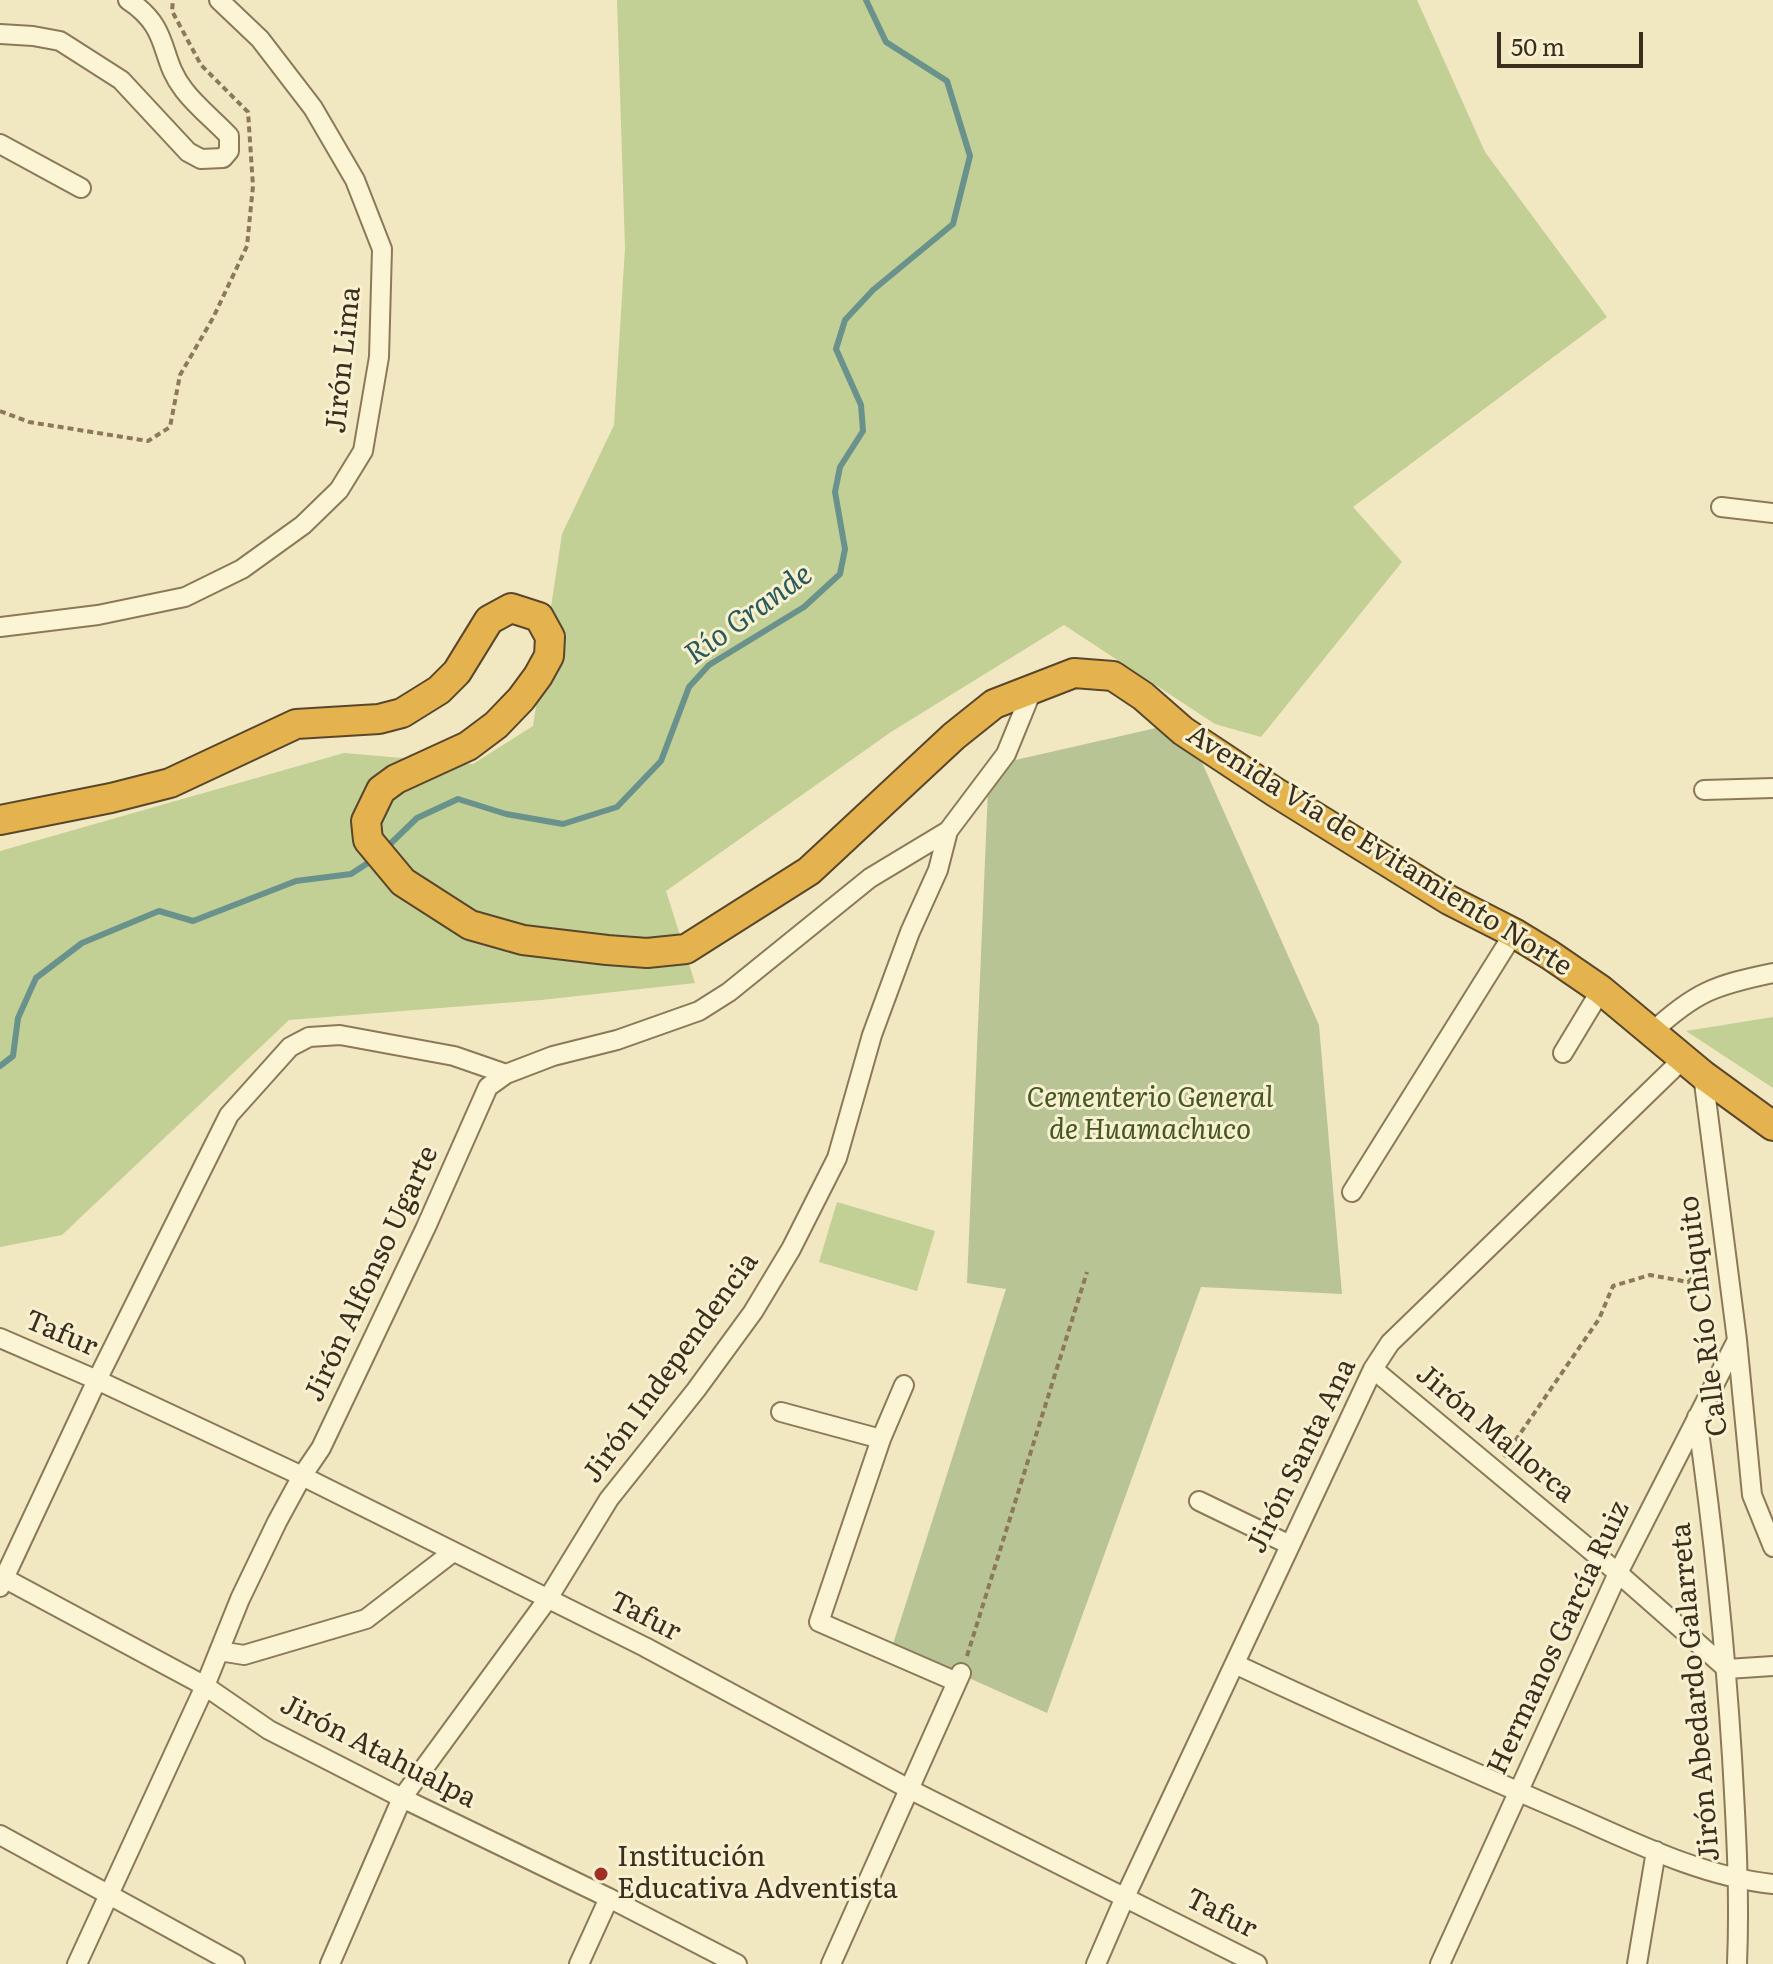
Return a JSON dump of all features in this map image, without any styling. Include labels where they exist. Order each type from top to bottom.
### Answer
[{"type":"highway","name":"Avenida Vía de Evitamiento Norte","points":[[0,820],[170,783],[296,724],[379,719],[402,713],[439,690],[457,672],[489,620],[511,608],[539,617],[550,637],[549,656],[538,676],[496,725],[468,746],[396,779],[381,790],[366,821],[368,840],[403,882],[470,925],[523,940],[647,953],[686,949],[809,871],[954,736],[994,704],[1074,673],[1113,676],[1143,696],[1183,731],[1275,792],[1449,900],[1514,933],[1601,990],[1693,1067],[1773,1126]]},
{"type":"street","points":[[0,34],[60,41],[121,80],[188,152],[201,159],[223,158],[229,151],[229,136],[184,90],[174,72],[161,33],[141,8],[128,0]]},
{"type":"street","name":"Jirón Lima","points":[[0,627],[98,615],[185,597],[242,569],[303,525],[339,490],[363,451],[379,357],[382,249],[355,180],[313,108],[260,39],[219,0]]},
{"type":"street","points":[[0,144],[81,188]]},
{"type":"street","points":[[1721,507],[1773,513]]},
{"type":"street","name":"Jirón Independencia","points":[[330,1964],[402,1798],[547,1600],[609,1499],[696,1390],[753,1312],[791,1249],[837,1158],[872,1035],[910,932],[938,870],[948,831],[1006,754],[1033,688]]},
{"type":"street","points":[[1704,790],[1773,788]]},
{"type":"street","name":"Jirón Alfonso Ugarte","points":[[77,1964],[205,1686],[240,1599],[302,1476],[321,1448],[426,1227],[488,1087],[506,1074],[553,1056],[617,1040],[699,1011],[738,985],[870,878],[948,831]]},
{"type":"street","points":[[1352,1192],[1514,933]]},
{"type":"street","points":[[1651,1033],[1676,1009],[1702,992],[1773,973]]},
{"type":"street","points":[[1563,1053],[1601,990]]},
{"type":"street","points":[[1,1580],[229,1115],[290,1047],[309,1037],[340,1035],[454,1056],[506,1074]]},
{"type":"street","name":"Calle Río Chiquito","points":[[1693,1067],[1725,1246],[1752,1495],[1773,1547]]},
{"type":"street","name":"Jirón Santa Ana","points":[[1096,1964],[1373,1369],[1390,1343],[1693,1067]]},
{"type":"street","name":"Tafur","points":[[0,1338],[302,1476],[645,1647],[909,1789],[1257,1964]]},
{"type":"street","name":"Hermanos García Ruiz","points":[[1440,1964],[1618,1573],[1737,1340]]},
{"type":"street","name":"Jirón Mallorca","points":[[1373,1369],[1618,1573],[1727,1669]]},
{"type":"street","points":[[831,1964],[959,1677],[819,1622],[881,1439],[904,1385]]},
{"type":"street","points":[[781,1412],[881,1439]]},
{"type":"street","name":"Jirón Abedardo Galarreta","points":[[1697,1416],[1727,1669],[1740,1880],[1737,1964]]},
{"type":"street","points":[[1199,1501],[1290,1545]]},
{"type":"street","points":[[219,1651],[244,1655],[366,1619],[453,1552]]},
{"type":"street","name":"Jirón Atahualpa","points":[[1,1580],[205,1686],[269,1730],[737,1964]]},
{"type":"street","points":[[1235,1664],[1656,1851],[1740,1880],[1773,1884]]},
{"type":"street","points":[[1727,1669],[1773,1666]]},
{"type":"street","points":[[0,1835],[235,1964]]},
{"type":"street","points":[[1637,1964],[1656,1851]]},
{"type":"street","points":[[579,1964],[609,1898]]},
{"type":"path","points":[[0,411],[29,422],[148,441],[170,427],[180,375],[213,318],[247,246],[253,186],[248,112],[201,65],[172,11],[173,0]]},
{"type":"path","points":[[1494,1470],[1599,1319],[1613,1286],[1638,1276],[1650,1275],[1688,1282],[1725,1246]]},
{"type":"path","points":[[959,1677],[1087,1272]]},
{"type":"green space","points":[[617,0],[1417,0],[1485,152],[1607,317],[1353,507],[1402,562],[1261,737],[1215,724],[1064,625],[891,732],[666,891],[695,983],[541,1000],[289,1020],[62,1235],[0,1247],[0,851],[344,753],[473,764],[533,726],[562,534],[614,425],[625,248]]},
{"type":"green space","name":"Cementerio General de Huamachuco","points":[[1156,728],[1200,758],[1319,1025],[1342,1294],[1201,1287],[1047,1713],[893,1644],[1006,1289],[967,1283],[989,766]]},
{"type":"green space","points":[[1773,1017],[1773,1088],[1686,1031]]},
{"type":"green space","points":[[837,1202],[935,1231],[917,1291],[819,1262]]},
{"type":"waterway","name":"Río Grande","points":[[385,849],[417,818],[458,799],[506,814],[563,824],[617,807],[661,761],[689,687],[709,665],[804,607],[840,574],[845,549],[835,492],[840,467],[863,431],[861,405],[836,349],[845,320],[873,290],[953,224],[970,156],[947,81],[886,42],[866,0]]},
{"type":"waterway","name":"Río Grande","points":[[0,1066],[13,1056],[18,1018],[36,978],[82,943],[159,911],[193,921],[296,881],[351,874],[374,859]]},
{"type":"place","name":"Institución Educativa Adventista","points":[[601,1874]]}]
